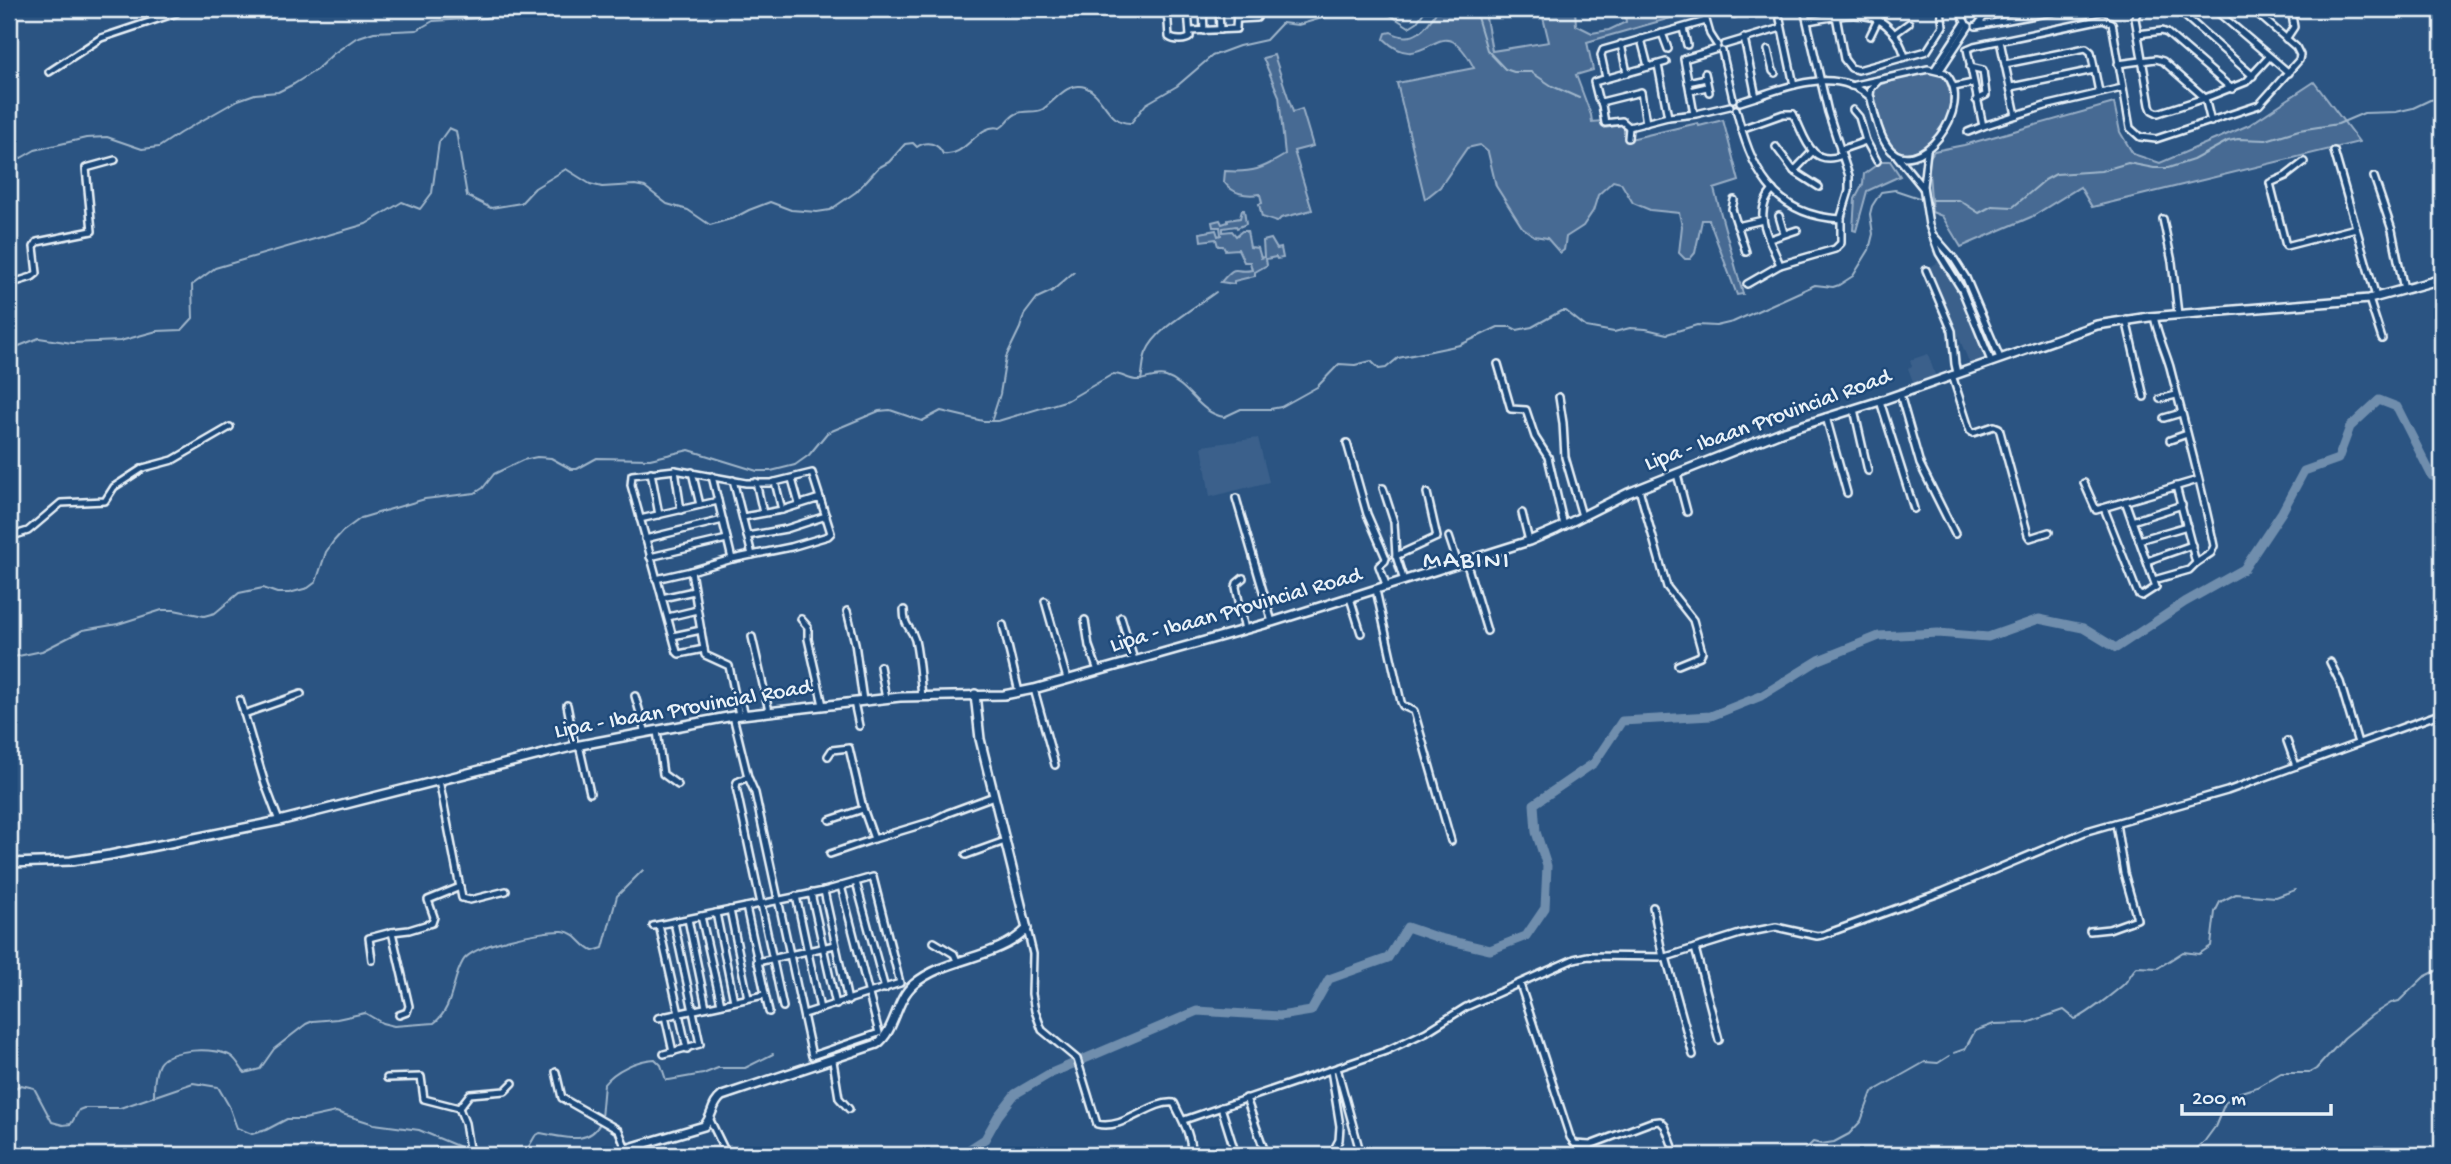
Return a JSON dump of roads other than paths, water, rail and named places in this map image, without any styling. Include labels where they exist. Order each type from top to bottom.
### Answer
[{"type":"main road","name":"Lipa - Ibaan Provincial Road","points":[[9,863],[88,859],[279,821],[577,746],[657,732],[740,713],[886,699],[1004,695],[1034,689],[1272,622],[1529,541],[1639,489],[1781,432],[1880,401],[2089,327],[2154,316],[2373,298],[2442,279]]},
{"type":"main road","points":[[624,1152],[704,1126],[715,1102],[722,1096],[832,1061],[881,1041],[908,991],[922,979],[1017,939],[1027,929],[980,739],[975,694]]},
{"type":"street","points":[[49,72],[101,38],[176,13],[179,9]]},
{"type":"street","points":[[1167,9],[1169,37],[1189,39],[1188,9]]},
{"type":"street","points":[[1203,9],[1204,31]]},
{"type":"street","points":[[1219,9],[1220,30]]},
{"type":"street","points":[[1190,31],[1236,29],[1237,9]]},
{"type":"street","points":[[1728,9],[1734,14],[1754,9]]},
{"type":"street","points":[[1747,284],[1780,265],[1839,247],[1841,240],[1841,219],[1850,180],[1820,80],[1804,9]]},
{"type":"street","points":[[1870,36],[1883,9]]},
{"type":"street","points":[[1836,16],[1844,59],[1850,68],[1858,70],[1928,50],[1943,26],[1941,9]]},
{"type":"street","points":[[1970,25],[2068,9]]},
{"type":"street","points":[[2149,9],[2135,14],[2152,110],[2162,113],[2232,89],[2253,76],[2269,57]]},
{"type":"street","points":[[2177,9],[2253,76]]},
{"type":"street","points":[[2214,9],[2289,73]]},
{"type":"street","points":[[1983,126],[1967,51],[1969,47],[2109,20],[2112,23],[2130,128],[2140,137],[2156,139],[2259,105],[2300,60],[2300,55],[2260,11],[2252,9]]},
{"type":"street","points":[[2287,38],[2294,27],[2291,9]]},
{"type":"street","points":[[1961,11],[1970,25]]},
{"type":"street","points":[[1982,12],[1988,19],[1998,21]]},
{"type":"street","points":[[1938,70],[1970,25],[1982,22],[1982,12]]},
{"type":"street","points":[[1704,13],[1710,34],[1720,48],[1733,107],[1753,165],[1773,190],[1807,213],[1841,219]]},
{"type":"street","points":[[1808,21],[1859,14],[1877,18],[1894,34],[1905,56]]},
{"type":"street","points":[[1238,19],[1257,18]]},
{"type":"street","points":[[1780,19],[1794,85]]},
{"type":"street","points":[[1606,78],[1601,51],[1706,21]]},
{"type":"street","points":[[1894,34],[1909,23]]},
{"type":"street","points":[[1683,28],[1687,45]]},
{"type":"street","points":[[1675,61],[1781,28]]},
{"type":"street","points":[[2138,34],[2162,31],[2167,33],[2232,89]]},
{"type":"street","points":[[1662,33],[1668,49]]},
{"type":"street","points":[[1744,38],[1756,97]]},
{"type":"street","points":[[1641,39],[1648,66]]},
{"type":"street","points":[[2000,41],[2016,115]]},
{"type":"street","points":[[1621,44],[1628,73]]},
{"type":"street","points":[[2005,64],[2085,48],[2091,52],[2099,92]]},
{"type":"street","points":[[1786,50],[1768,52],[1774,72],[1788,64]]},
{"type":"street","points":[[1684,59],[1694,114]]},
{"type":"street","points":[[2118,64],[2142,60],[2163,61],[2205,98],[2211,122]]},
{"type":"street","points":[[1629,127],[1622,121],[1605,123],[1601,102],[1593,83],[1666,62]]},
{"type":"street","points":[[1658,65],[1668,117]]},
{"type":"street","points":[[1970,67],[1981,68],[1985,81],[1986,95],[1976,100]]},
{"type":"street","points":[[1851,86],[1938,70],[1948,76],[1954,87],[1955,102],[1951,117],[1925,156],[1926,213],[1939,253],[1962,290],[1991,361]]},
{"type":"street","points":[[2011,87],[2094,70]]},
{"type":"street","points":[[1688,82],[1705,75],[1708,90],[1690,92]]},
{"type":"street","points":[[1629,127],[1668,117],[1739,106],[1740,102],[1820,80],[1851,86],[1871,98]]},
{"type":"street","points":[[1879,80],[1871,88],[1871,98],[1884,141],[1924,189]]},
{"type":"street","points":[[1640,83],[1646,123]]},
{"type":"street","points":[[1954,87],[1973,83]]},
{"type":"street","points":[[1968,132],[2016,115],[2122,88]]},
{"type":"street","points":[[1601,102],[1641,92]]},
{"type":"street","points":[[1733,99],[1740,102]]},
{"type":"street","points":[[1853,110],[1859,117],[1866,141],[1877,161]]},
{"type":"street","points":[[1741,129],[1795,112],[1803,138],[1813,151],[1830,158],[1866,141]]},
{"type":"street","points":[[1628,138],[1629,127]]},
{"type":"street","points":[[1776,147],[1794,171],[1819,187]]},
{"type":"street","points":[[1895,154],[1912,155],[1928,149]]},
{"type":"street","points":[[1794,171],[1813,151]]},
{"type":"street","points":[[2334,151],[2356,228],[2382,339]]},
{"type":"street","points":[[9,284],[37,273],[34,247],[37,242],[92,231],[86,168],[115,160]]},
{"type":"street","points":[[2304,162],[2286,176],[2270,183],[2286,246],[2356,228]]},
{"type":"street","points":[[2374,177],[2392,230],[2404,290]]},
{"type":"street","points":[[1773,190],[1763,202],[1763,220],[1780,265]]},
{"type":"street","points":[[1734,200],[1732,209],[1746,252]]},
{"type":"street","points":[[1779,216],[1784,233]]},
{"type":"street","points":[[2163,219],[2172,262],[2178,314]]},
{"type":"street","points":[[1737,226],[1763,220]]},
{"type":"street","points":[[1770,239],[1797,230]]},
{"type":"street","points":[[1933,234],[1952,255],[1966,278],[2000,358]]},
{"type":"street","points":[[1926,270],[1952,331],[1955,374],[1970,431],[1973,433],[1994,426],[1999,428],[2028,535],[2034,538],[2049,532]]},
{"type":"street","points":[[2154,316],[2157,334],[2166,351],[2214,546],[2211,554],[2189,570],[2154,580]]},
{"type":"street","points":[[2126,319],[2144,397]]},
{"type":"street","points":[[1498,364],[1511,409],[1526,410],[1535,437],[1545,451],[1564,526]]},
{"type":"street","points":[[1900,394],[1920,464],[1955,534]]},
{"type":"street","points":[[2160,399],[2176,395]]},
{"type":"street","points":[[1559,397],[1565,457],[1582,516]]},
{"type":"street","points":[[1880,401],[1914,509]]},
{"type":"street","points":[[1854,409],[1868,471]]},
{"type":"street","points":[[2164,418],[2181,413]]},
{"type":"street","points":[[1826,417],[1847,493]]},
{"type":"street","points":[[9,537],[28,530],[61,503],[105,502],[114,487],[143,468],[173,460],[230,428]]},
{"type":"street","points":[[2170,440],[2187,434]]},
{"type":"street","points":[[1347,443],[1367,514],[1386,558],[1379,566],[1387,587]]},
{"type":"street","points":[[675,470],[681,510]]},
{"type":"street","points":[[656,579],[832,535],[813,473],[775,482],[733,480],[675,470],[632,475],[631,485],[656,579],[668,617],[677,655],[704,649]]},
{"type":"street","points":[[651,472],[659,515]]},
{"type":"street","points":[[692,472],[700,505]]},
{"type":"street","points":[[1677,474],[1687,512]]},
{"type":"street","points":[[712,476],[732,559]]},
{"type":"street","points":[[792,479],[799,504]]},
{"type":"street","points":[[733,480],[752,555]]},
{"type":"street","points":[[2084,483],[2096,510],[2198,480]]},
{"type":"street","points":[[755,482],[763,513]]},
{"type":"street","points":[[775,482],[782,510]]},
{"type":"street","points":[[2176,486],[2196,563]]},
{"type":"street","points":[[1383,488],[1394,522],[1396,555],[1404,581]]},
{"type":"street","points":[[1639,489],[1667,587],[1693,620],[1703,652],[1700,656],[1678,665]]},
{"type":"street","points":[[1396,555],[1437,537],[1427,493]]},
{"type":"street","points":[[743,517],[782,510],[820,498]]},
{"type":"street","points":[[1236,498],[1272,622]]},
{"type":"street","points":[[640,519],[718,501]]},
{"type":"street","points":[[2104,508],[2140,596],[2156,588],[2125,502]]},
{"type":"street","points":[[2132,521],[2182,505]]},
{"type":"street","points":[[1522,513],[1529,541]]},
{"type":"street","points":[[747,536],[826,516]]},
{"type":"street","points":[[645,539],[723,520]]},
{"type":"street","points":[[2139,540],[2187,526]]},
{"type":"street","points":[[1449,537],[1462,563],[1487,631]]},
{"type":"street","points":[[650,557],[727,539]]},
{"type":"street","points":[[2147,561],[2192,545]]},
{"type":"street","points":[[691,570],[706,656],[728,664],[736,696],[740,698],[736,729],[762,823],[812,1056],[879,1034],[841,886]]},
{"type":"street","points":[[1244,578],[1236,587],[1245,630]]},
{"type":"street","points":[[662,598],[694,590]]},
{"type":"street","points":[[1376,590],[1401,702],[1403,706],[1414,711],[1451,841]]},
{"type":"street","points":[[1350,598],[1361,633]]},
{"type":"street","points":[[1045,601],[1067,680]]},
{"type":"street","points":[[668,617],[697,610]]},
{"type":"street","points":[[904,610],[905,624],[915,643],[922,697]]},
{"type":"street","points":[[847,611],[855,643],[863,701]]},
{"type":"street","points":[[1121,617],[1134,660]]},
{"type":"street","points":[[800,620],[808,627],[808,639],[823,705]]},
{"type":"street","points":[[1085,620],[1091,657],[1098,671]]},
{"type":"street","points":[[1003,625],[1019,692]]},
{"type":"street","points":[[673,636],[701,629]]},
{"type":"street","points":[[752,637],[769,711]]},
{"type":"street","points":[[2330,662],[2340,682],[2358,743]]},
{"type":"street","points":[[880,666],[886,699]]},
{"type":"street","points":[[1034,689],[1055,765]]},
{"type":"street","points":[[244,714],[301,694]]},
{"type":"street","points":[[635,696],[646,733]]},
{"type":"street","points":[[240,700],[279,821]]},
{"type":"street","points":[[853,702],[859,726]]},
{"type":"street","points":[[567,705],[590,793]]},
{"type":"street","points":[[1184,1120],[1386,1052],[1426,1032],[1466,1007],[1574,959],[1588,956],[1665,957],[1741,934],[1776,927],[1823,935],[1942,892],[2087,831],[2227,791],[2442,713]]},
{"type":"street","points":[[657,732],[664,778],[678,785]]},
{"type":"street","points":[[2287,741],[2296,766]]},
{"type":"street","points":[[828,756],[832,750],[849,748],[863,809],[874,839]]},
{"type":"street","points":[[748,777],[735,783],[783,1007]]},
{"type":"street","points":[[439,780],[460,887],[465,900],[506,891]]},
{"type":"street","points":[[830,854],[930,822],[993,796]]},
{"type":"street","points":[[830,820],[863,809]]},
{"type":"street","points":[[744,827],[762,823]]},
{"type":"street","points":[[2091,931],[2109,929],[2137,919],[2124,873],[2116,823]]},
{"type":"street","points":[[966,855],[1005,841]]},
{"type":"street","points":[[687,1049],[656,926],[824,891],[873,877],[900,981],[898,986],[804,1014]]},
{"type":"street","points":[[856,882],[885,989]]},
{"type":"street","points":[[372,960],[369,938],[432,923],[434,917],[428,900],[460,887]]},
{"type":"street","points":[[824,891],[848,1001]]},
{"type":"street","points":[[811,893],[836,1004]]},
{"type":"street","points":[[796,896],[820,1009]]},
{"type":"street","points":[[746,907],[769,1012]]},
{"type":"street","points":[[1653,907],[1693,1055]]},
{"type":"street","points":[[730,910],[748,998]]},
{"type":"street","points":[[716,913],[734,1001]]},
{"type":"street","points":[[701,916],[721,1004]]},
{"type":"street","points":[[688,919],[706,1007]]},
{"type":"street","points":[[664,1054],[700,1044],[674,922]]},
{"type":"street","points":[[1027,929],[1032,954],[1032,994],[1042,1030],[1077,1059],[1095,1120],[1100,1125],[1132,1118],[1170,1102],[1174,1103],[1184,1120],[1191,1155]]},
{"type":"street","points":[[391,932],[409,1001],[407,1012],[399,1015]]},
{"type":"street","points":[[934,942],[954,954],[958,963]]},
{"type":"street","points":[[757,962],[835,945]]},
{"type":"street","points":[[1695,948],[1719,1040]]},
{"type":"street","points":[[1520,984],[1551,1082],[1570,1137],[1575,1144],[1590,1145],[1660,1121],[1665,1126],[1676,1155]]},
{"type":"street","points":[[657,1018],[764,995]]},
{"type":"street","points":[[665,1016],[673,1052]]},
{"type":"street","points":[[832,1061],[839,1098],[849,1109]]},
{"type":"street","points":[[1331,1155],[1339,1140],[1340,1126],[1334,1069]]},
{"type":"street","points":[[1334,1069],[1361,1155]]},
{"type":"street","points":[[556,1072],[562,1098],[619,1131],[624,1152]]},
{"type":"street","points":[[387,1078],[421,1077],[424,1099],[459,1108]]},
{"type":"street","points":[[459,1108],[470,1094],[505,1091],[513,1083]]},
{"type":"street","points":[[1246,1098],[1265,1155]]},
{"type":"street","points":[[1221,1107],[1236,1155]]},
{"type":"street","points":[[459,1108],[465,1123],[470,1155]]},
{"type":"street","points":[[709,1120],[727,1155]]},
{"type":"street","points":[[645,1144],[646,1155]]},
{"type":"waterway","points":[[9,165],[35,150],[86,138],[107,137],[142,149],[159,147],[238,100],[255,94],[278,92],[294,84],[356,38],[374,32],[417,30],[433,21],[485,18],[507,9]]},
{"type":"waterway","points":[[9,350],[39,338],[72,343],[120,341],[157,331],[182,330],[193,318],[192,285],[215,268],[366,224],[402,202],[420,209],[432,193],[439,142],[449,128],[456,131],[467,196],[491,208],[521,203],[535,188],[566,169],[590,184],[602,187],[645,187],[667,204],[688,210],[710,225],[770,202],[791,210],[817,212],[830,210],[856,192],[905,144],[913,143],[917,147],[932,144],[943,154],[951,154],[959,151],[985,130],[1000,128],[1019,113],[1043,109],[1067,89],[1079,86],[1097,96],[1116,119],[1131,123],[1146,104],[1177,86],[1212,56],[1266,40],[1282,23],[1298,25],[1353,9]]},
{"type":"waterway","points":[[1370,9],[1390,15],[1409,27],[1417,22],[1426,9]]},
{"type":"waterway","points":[[1424,12],[1472,12],[1477,9]]},
{"type":"waterway","points":[[1472,12],[1477,17],[1487,50],[1505,69],[1531,72],[1552,86],[1579,98]]},
{"type":"waterway","points":[[1928,200],[1959,200],[1979,213],[1992,206],[2013,207],[2056,174],[2101,171],[2128,163],[2168,168],[2193,160],[2228,141],[2266,140],[2299,130],[2338,124],[2364,113],[2396,112],[2442,98]]},
{"type":"waterway","points":[[9,658],[42,651],[83,630],[118,624],[162,610],[204,616],[215,613],[239,593],[263,588],[277,593],[289,593],[308,588],[316,582],[326,552],[333,542],[361,518],[425,499],[475,493],[483,488],[494,474],[523,460],[537,457],[551,458],[571,469],[577,469],[597,458],[650,459],[689,450],[757,471],[771,471],[795,465],[809,455],[827,433],[879,411],[890,410],[922,421],[941,411],[983,421],[998,421],[1068,400],[1113,374],[1136,380],[1166,377],[1182,386],[1207,410],[1224,417],[1241,409],[1281,407],[1317,387],[1339,364],[1355,365],[1371,361],[1379,369],[1386,368],[1398,358],[1460,345],[1498,327],[1517,330],[1532,327],[1561,311],[1566,311],[1586,327],[1614,332],[1630,328],[1667,334],[1697,325],[1716,326],[1733,322],[1815,285],[1833,287],[1853,276],[1869,250],[1873,234],[1870,214],[1881,192],[1895,190],[1922,199]]},
{"type":"waterway","points":[[992,419],[1000,394],[1006,357],[1024,315],[1037,298],[1052,291],[1074,272]]},
{"type":"waterway","points":[[1141,380],[1146,353],[1158,335],[1216,292]]},
{"type":"waterway","points":[[960,1155],[985,1139],[1015,1094],[1049,1074],[1197,1011],[1280,1016],[1311,1011],[1329,979],[1388,958],[1407,927],[1490,950],[1526,936],[1545,908],[1547,866],[1536,832],[1534,804],[1594,763],[1622,721],[1711,716],[1761,696],[1819,660],[1879,636],[1938,633],[1988,637],[2039,619],[2083,628],[2116,648],[2185,602],[2244,569],[2282,512],[2304,471],[2338,459],[2350,427],[2379,400],[2397,407],[2432,476],[2442,478]]},
{"type":"waterway","points":[[154,1097],[155,1076],[159,1064],[164,1059],[182,1052],[204,1050],[224,1053],[231,1056],[245,1073],[260,1069],[274,1049],[313,1021],[365,1013],[382,1023],[394,1026],[434,1023],[449,1002],[463,961],[469,955],[494,944],[540,933],[563,931],[572,934],[593,951],[603,948],[617,896],[643,870]]},
{"type":"waterway","points":[[1954,1053],[1965,1049],[1975,1031],[1994,1024],[2027,1023],[2064,1010],[2075,1019],[2125,983],[2137,967],[2158,968],[2183,952],[2199,954],[2211,946],[2215,912],[2220,902],[2236,894],[2276,897],[2295,890]]},
{"type":"waterway","points":[[2190,1155],[2215,1127],[2225,1103],[2238,1093],[2257,1087],[2281,1073],[2309,1073],[2316,1069],[2344,1038],[2372,1015],[2399,1001],[2424,977],[2442,968]]},
{"type":"waterway","points":[[601,1118],[604,1084],[614,1074],[634,1064],[655,1059],[661,1065],[666,1080],[669,1080],[703,1074],[718,1068],[745,1068],[773,1054]]},
{"type":"waterway","points":[[1800,1155],[1813,1142],[1834,1142],[1849,1134],[1861,1121],[1872,1092],[1925,1062],[1938,1063],[1949,1056]]},
{"type":"waterway","points":[[9,1091],[21,1085],[34,1088],[52,1122],[63,1125],[71,1124],[79,1110],[84,1108],[120,1108],[193,1083],[218,1087],[237,1128],[252,1134],[287,1119],[304,1119],[336,1112],[374,1124],[419,1130],[467,1150]]},
{"type":"waterway","points":[[524,1155],[535,1136],[540,1133],[581,1138],[589,1135],[600,1123]]},
{"type":"waterway","points":[[472,1151],[490,1148],[502,1155]]},
{"type":"district","name":"MABINI","points":[[1467,562]]}]
